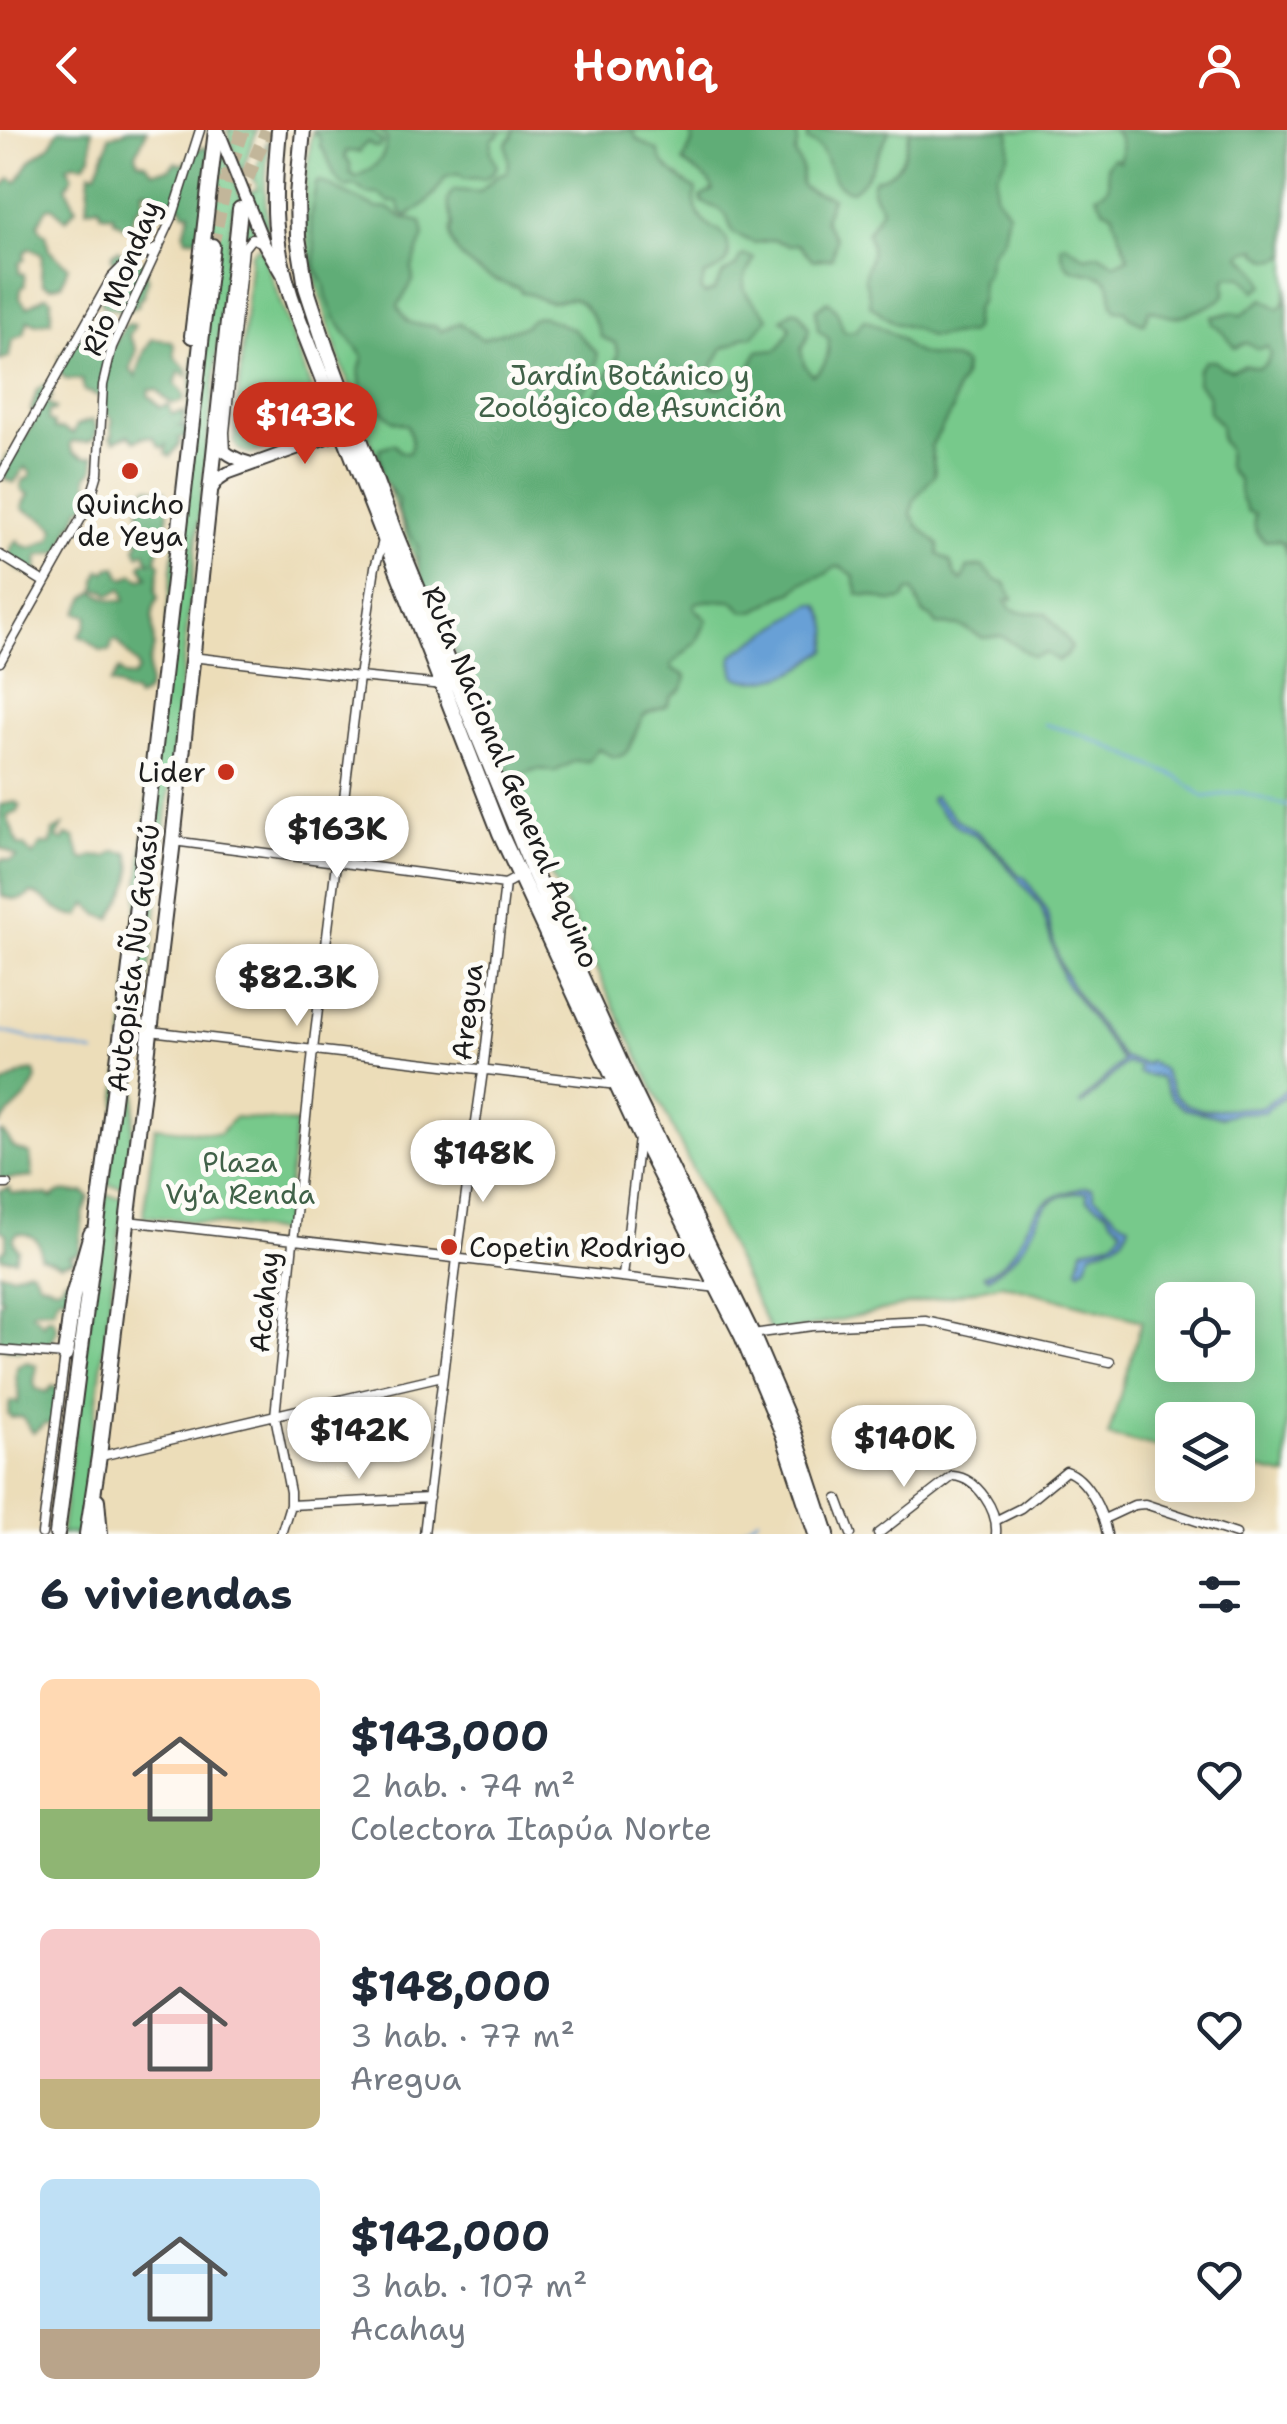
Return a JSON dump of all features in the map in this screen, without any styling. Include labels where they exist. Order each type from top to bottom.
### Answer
[{"type":"highway","points":[[180,516],[180,450],[217,130]]},
{"type":"highway","name":"Ruta Nacional General Aquino","points":[[279,130],[273,191],[279,256],[284,279],[342,432],[443,685],[617,1085],[768,1396],[816,1534]]},
{"type":"highway","name":"Ruta Nacional General Aquino","points":[[304,130],[297,219],[303,271],[315,320],[526,872],[752,1334],[793,1430],[827,1534]]},
{"type":"highway","name":"Autopista Ñu Guasú","points":[[87,1534],[173,841],[240,209]]},
{"type":"highway","name":"Autopista Ñu Guasú","points":[[58,1534],[101,1205],[212,246]]},
{"type":"highway","points":[[65,1355],[73,1296],[101,1205]]},
{"type":"highway","points":[[94,1485],[100,1534]]},
{"type":"main road","points":[[217,130],[264,244],[284,279]]},
{"type":"main road","points":[[210,492],[218,479],[228,473],[342,432]]},
{"type":"main road","points":[[215,440],[241,461],[254,463]]},
{"type":"street","name":"Río Monday","points":[[0,662],[88,506],[98,473],[106,365],[172,218],[200,130]]},
{"type":"street","points":[[226,452],[244,248],[252,238],[264,244]]},
{"type":"street","points":[[0,477],[112,277],[158,247]]},
{"type":"street","name":"Acahay","points":[[281,1534],[290,1505],[275,1416],[359,678],[375,568],[384,538]]},
{"type":"street","points":[[0,555],[44,582]]},
{"type":"street","points":[[192,657],[443,685]]},
{"type":"street","points":[[173,841],[505,884],[526,872]]},
{"type":"street","name":"Aregua","points":[[424,1534],[505,884]]},
{"type":"street","points":[[150,1032],[617,1085]]},
{"type":"street","points":[[623,1276],[639,1134]]},
{"type":"street","points":[[127,1221],[718,1288]]},
{"type":"street","points":[[752,1334],[813,1326],[926,1321],[1110,1362]]},
{"type":"street","points":[[0,1350],[65,1355],[42,1534]]},
{"type":"street","points":[[99,1456],[442,1376]]},
{"type":"street","points":[[998,1520],[1022,1508],[1066,1471],[1073,1473],[1087,1489],[1104,1519],[1107,1534]]},
{"type":"street","points":[[878,1534],[952,1476],[967,1479],[981,1493],[998,1520],[996,1534]]},
{"type":"street","points":[[290,1505],[429,1498]]},
{"type":"street","points":[[838,1498],[850,1534]]},
{"type":"street","points":[[1104,1519],[1145,1504],[1236,1534]]},
{"type":"green space","points":[[59,130],[92,130],[91,156],[85,164],[67,166],[73,176],[66,187],[76,208],[66,220],[52,207],[47,208],[38,224],[46,234],[49,250],[68,266],[62,284],[51,287],[43,284],[42,255],[30,248],[24,253],[25,259],[19,263],[25,285],[20,298],[27,307],[46,296],[51,299],[51,321],[37,324],[28,320],[24,334],[12,340],[9,357],[0,361],[0,186],[10,178],[17,182],[30,161],[50,145]]},
{"type":"green space","points":[[147,130],[136,154],[138,162],[145,163],[153,172],[169,169],[176,162],[182,165],[198,149],[210,150],[201,238],[186,239],[190,212],[183,212],[182,206],[176,204],[161,215],[150,191],[143,190],[143,203],[125,227],[113,215],[101,214],[99,207],[87,209],[90,172],[96,173],[109,136]]},
{"type":"green space","points":[[227,130],[257,130],[243,169],[255,173],[269,137],[265,188],[268,237],[249,192],[258,189],[253,180],[255,174],[240,169]]},
{"type":"green space","name":"Jardín Botánico y Zoológico de Asunción","points":[[312,130],[1287,130],[1287,1476],[1255,1469],[1255,1402],[1155,1402],[1155,1447],[1108,1436],[1142,1321],[1002,1284],[772,1335],[506,782],[423,580],[338,355],[312,267],[304,221]]},
{"type":"green space","points":[[313,130],[370,130],[383,142],[374,147],[368,142],[360,152],[346,151],[350,173],[356,177],[373,167],[384,153],[387,139],[380,130],[500,130],[492,139],[491,152],[497,167],[483,179],[465,178],[459,173],[446,176],[429,199],[407,216],[398,202],[340,183]]},
{"type":"green space","name":"Jardín Botánico y Zoológico de Asunción","points":[[514,130],[632,130],[637,139],[658,151],[668,169],[696,190],[699,215],[727,241],[727,261],[704,276],[701,291],[714,291],[723,274],[736,266],[740,257],[754,258],[744,288],[768,318],[753,336],[723,348],[711,372],[710,386],[719,387],[749,369],[758,351],[778,349],[790,330],[782,319],[794,310],[809,328],[801,350],[804,364],[812,375],[817,373],[826,360],[829,339],[818,330],[816,310],[828,301],[845,332],[855,331],[864,320],[918,352],[964,364],[953,409],[931,446],[935,474],[914,500],[911,514],[939,545],[938,554],[950,561],[961,581],[967,568],[982,566],[1005,583],[1013,599],[1006,600],[1010,608],[1046,613],[1069,643],[1071,648],[1066,656],[1058,661],[1046,653],[1033,657],[1002,636],[983,638],[960,626],[937,625],[923,613],[913,591],[908,591],[904,599],[893,601],[860,595],[853,575],[836,567],[757,610],[743,611],[733,601],[696,603],[694,607],[707,620],[697,641],[671,665],[686,676],[683,687],[667,706],[645,715],[625,753],[612,756],[597,749],[589,761],[575,761],[554,772],[538,769],[515,779],[511,777],[480,725],[479,711],[467,696],[464,667],[452,645],[452,633],[439,625],[435,616],[418,566],[418,547],[401,519],[398,500],[383,477],[380,448],[394,444],[408,453],[412,443],[407,425],[393,421],[363,399],[359,371],[363,357],[334,317],[327,299],[315,267],[310,218],[316,183],[320,181],[376,208],[390,209],[421,222],[424,236],[412,267],[413,281],[398,306],[413,323],[436,326],[441,331],[459,323],[482,339],[525,326],[541,316],[573,329],[597,353],[597,364],[590,382],[555,417],[572,420],[576,411],[595,395],[616,361],[615,343],[601,337],[579,301],[547,301],[499,282],[468,263],[451,236],[449,197],[454,190],[480,192],[497,175],[507,172],[506,143]]},
{"type":"green space","points":[[687,130],[794,130],[802,186],[832,198],[825,222],[836,239],[832,258],[813,260],[798,244],[774,240],[754,243],[733,233],[726,215],[702,202],[701,197],[713,190],[708,181],[683,162],[693,141]]},
{"type":"green space","points":[[808,130],[890,130],[870,171],[852,191],[836,182],[821,150],[807,141]]},
{"type":"green space","points":[[910,130],[1010,130],[1009,154],[997,175],[996,190],[1008,212],[1003,238],[991,253],[981,281],[981,300],[970,333],[930,337],[894,323],[870,305],[865,280],[871,255],[867,233],[882,209],[872,191],[873,184],[875,179],[897,168]]},
{"type":"green space","points":[[1113,130],[1287,130],[1287,254],[1272,259],[1257,249],[1241,256],[1264,285],[1255,291],[1243,277],[1228,276],[1225,295],[1216,302],[1174,317],[1149,310],[1144,324],[1125,311],[1116,310],[1105,279],[1066,264],[1061,246],[1065,244],[1085,257],[1099,254],[1115,264],[1128,258],[1113,213],[1104,209],[1096,195],[1108,187],[1107,165],[1113,158],[1119,161],[1120,141]]},
{"type":"green space","points":[[220,144],[256,233],[242,240],[246,209],[233,207],[126,1187],[108,1185],[206,241]]},
{"type":"green space","points":[[258,247],[325,428],[250,454],[239,449],[234,441],[251,253]]},
{"type":"green space","points":[[118,250],[132,263],[144,261],[148,279],[138,306],[125,312],[107,309],[101,299],[106,290],[112,289],[120,266],[112,260],[112,254]]},
{"type":"green space","points":[[1287,287],[1287,555],[1283,543],[1265,541],[1257,532],[1255,514],[1248,512],[1238,479],[1227,464],[1228,450],[1221,440],[1220,425],[1209,412],[1208,395],[1197,382],[1198,370],[1206,360],[1231,370],[1245,365],[1259,368],[1267,363],[1267,346],[1258,349],[1246,343],[1235,348],[1213,324],[1212,317],[1233,312],[1241,315],[1263,299],[1279,309]]},
{"type":"green space","points":[[91,322],[94,336],[99,335],[98,348],[106,358],[124,327],[135,325],[129,336],[136,350],[130,369],[136,377],[152,339],[172,341],[175,357],[187,370],[187,376],[179,372],[175,384],[183,393],[183,401],[171,402],[157,390],[149,390],[148,395],[160,407],[169,405],[172,414],[184,412],[180,426],[185,427],[185,437],[179,438],[180,443],[170,457],[166,445],[159,446],[153,437],[135,441],[129,435],[114,441],[110,437],[113,420],[102,400],[84,391],[82,380],[65,379],[58,370],[60,356]]},
{"type":"green space","points":[[46,384],[52,398],[48,404],[56,408],[49,411],[48,421],[54,423],[55,429],[73,434],[77,425],[92,420],[97,428],[95,438],[70,445],[78,455],[94,456],[94,469],[87,476],[86,505],[71,524],[61,552],[38,556],[37,573],[29,573],[12,563],[13,546],[18,540],[32,548],[51,539],[55,528],[22,507],[29,494],[22,491],[21,485],[31,473],[25,467],[14,483],[5,479],[9,467],[1,471],[0,467],[8,455],[19,450],[35,419],[31,410],[37,390]]},
{"type":"green space","points":[[146,488],[165,491],[167,519],[156,561],[160,564],[149,687],[137,698],[134,693],[110,684],[119,670],[124,676],[133,677],[137,665],[116,640],[110,651],[101,651],[79,636],[88,616],[77,613],[86,597],[95,591],[110,599],[125,600],[122,589],[110,595],[96,589],[100,570],[117,567],[125,579],[133,574],[141,579],[148,577],[141,566],[151,562],[145,551],[139,555],[136,547],[140,541],[135,536],[141,531],[150,533],[140,506]]},
{"type":"green space","points":[[16,802],[20,806],[18,812],[7,816],[18,845],[33,856],[41,844],[51,844],[53,831],[63,826],[57,838],[75,838],[84,860],[107,857],[115,851],[128,853],[130,879],[111,919],[87,904],[80,916],[72,916],[31,893],[17,899],[2,896],[0,862],[17,857],[0,847],[0,805]]},
{"type":"green space","points":[[35,1071],[37,1079],[29,1093],[0,1124],[0,1086]]},
{"type":"green space","name":"Plaza Vy'a Renda","points":[[235,1117],[296,1123],[283,1232],[143,1216],[155,1127],[219,1134]]},
{"type":"green space","points":[[0,1132],[14,1148],[30,1154],[33,1177],[0,1180]]},
{"type":"green space","points":[[9,1188],[12,1193],[52,1198],[65,1191],[84,1192],[89,1197],[79,1253],[69,1256],[74,1260],[60,1264],[40,1257],[36,1239],[18,1233],[14,1237],[18,1249],[15,1259],[2,1258],[6,1234],[0,1230],[0,1191]]},
{"type":"green space","points":[[106,1195],[124,1197],[79,1534],[61,1534]]},
{"type":"green space","points":[[28,1269],[39,1282],[56,1287],[70,1279],[68,1299],[62,1295],[54,1309],[32,1313],[43,1324],[51,1317],[54,1321],[56,1330],[50,1344],[20,1351],[0,1347],[0,1272],[12,1275]]},
{"type":"green space","points":[[28,1362],[37,1366],[36,1389],[46,1392],[53,1386],[58,1388],[53,1424],[45,1424],[33,1433],[24,1419],[8,1414],[10,1402],[18,1403],[18,1365]]},
{"type":"water","points":[[812,604],[819,605],[827,622],[827,651],[776,678],[758,681],[735,676],[734,654]]},
{"type":"water","points":[[934,796],[957,820],[977,832],[1025,878],[1046,909],[1062,968],[1123,1058],[1146,1064],[1149,1061],[1163,1070],[1175,1095],[1187,1105],[1204,1110],[1263,1107],[1285,1090],[1287,1095],[1264,1112],[1221,1117],[1185,1109],[1172,1099],[1161,1078],[1139,1073],[1139,1066],[1125,1063],[1080,1104],[1122,1061],[1063,979],[1041,907],[992,848],[941,812],[930,799]]},
{"type":"water","points":[[1084,1187],[1092,1188],[1094,1197],[1129,1224],[1120,1240],[1092,1252],[1080,1271],[1083,1249],[1111,1241],[1122,1228],[1087,1199],[1087,1192],[1070,1194],[1042,1211],[1012,1260],[988,1278],[984,1275],[1015,1250],[1030,1220],[1046,1202]]},
{"type":"waterway","points":[[1044,724],[1083,735],[1177,777],[1204,797],[1241,792],[1287,806]]},
{"type":"waterway","points":[[0,1031],[94,1053]]},
{"type":"waterway","points":[[734,1534],[759,1518]]},
{"type":"tunnel","points":[[212,246],[228,174],[243,130]]},
{"type":"tunnel","points":[[242,198],[267,130]]},
{"type":"place","name":"Quincho de Yeya","points":[[130,471]]},
{"type":"place","name":"Lider","points":[[226,772]]},
{"type":"place","name":"Copetin Rodrigo","points":[[449,1247]]}]
